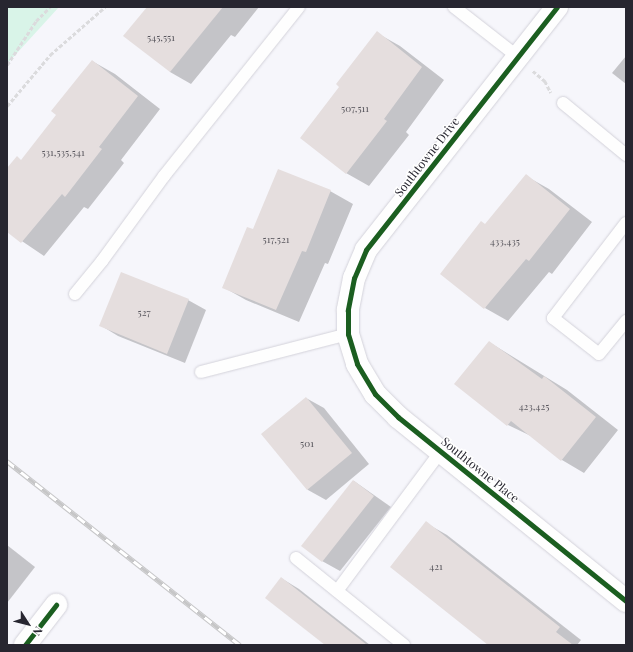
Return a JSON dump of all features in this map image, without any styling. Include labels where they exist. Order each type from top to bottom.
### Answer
[{"type":"street","name":"Southtowne Drive","points":[[348,334],[348,310],[354,278],[366,250],[557,7]]},
{"type":"street","name":"Southtowne Place","points":[[348,334],[357,364],[375,394],[441,451],[626,601]]},
{"type":"street","points":[[25,645],[56,605]]},
{"type":"lane","points":[[75,294],[102,261],[164,176],[299,7]]},
{"type":"lane","points":[[454,7],[518,57]]},
{"type":"lane","points":[[563,104],[626,155]]},
{"type":"lane","points":[[626,223],[553,318],[599,354],[626,321]]},
{"type":"lane","points":[[201,372],[348,334]]},
{"type":"lane","points":[[337,591],[441,451]]},
{"type":"lane","points":[[296,558],[404,645]]},
{"type":"path","points":[[7,65],[36,21],[50,7]]},
{"type":"path","points":[[7,106],[50,56],[105,7]]},
{"type":"path","points":[[518,57],[544,80],[549,91],[563,104]]},
{"type":"green space","points":[[7,7],[59,7],[7,64]]},
{"type":"building","points":[[147,7],[223,7],[170,72],[123,36]]},
{"type":"building","points":[[377,31],[422,67],[384,119],[387,121],[346,174],[300,138],[339,87],[336,84]]},
{"type":"building","points":[[92,60],[138,96],[99,147],[102,149],[65,197],[62,194],[21,243],[7,232],[7,168],[17,156],[21,160],[56,115],[51,111]]},
{"type":"building","points":[[278,169],[331,190],[306,252],[302,251],[276,310],[222,288],[247,227],[253,229]]},
{"type":"building","points":[[526,174],[570,209],[529,261],[526,259],[484,309],[440,274],[481,221],[485,224]]},
{"type":"building","points":[[121,272],[189,299],[167,354],[99,326]]},
{"type":"building","points":[[489,341],[542,379],[544,376],[596,417],[561,461],[511,421],[507,426],[454,384]]},
{"type":"building","points":[[306,397],[352,453],[307,490],[261,434]]},
{"type":"building","points":[[353,480],[374,496],[322,562],[301,546]]},
{"type":"building","points":[[426,521],[560,627],[556,632],[573,645],[488,645],[390,567]]},
{"type":"building","points":[[281,577],[367,645],[325,645],[265,598]]},
{"type":"railway","points":[[7,461],[240,645]]},
{"type":"cycle path","points":[[557,7],[366,250],[354,278],[348,310],[348,334],[357,364],[375,394],[398,417],[626,601]]},
{"type":"cycle path","points":[[25,645],[56,605]]}]
